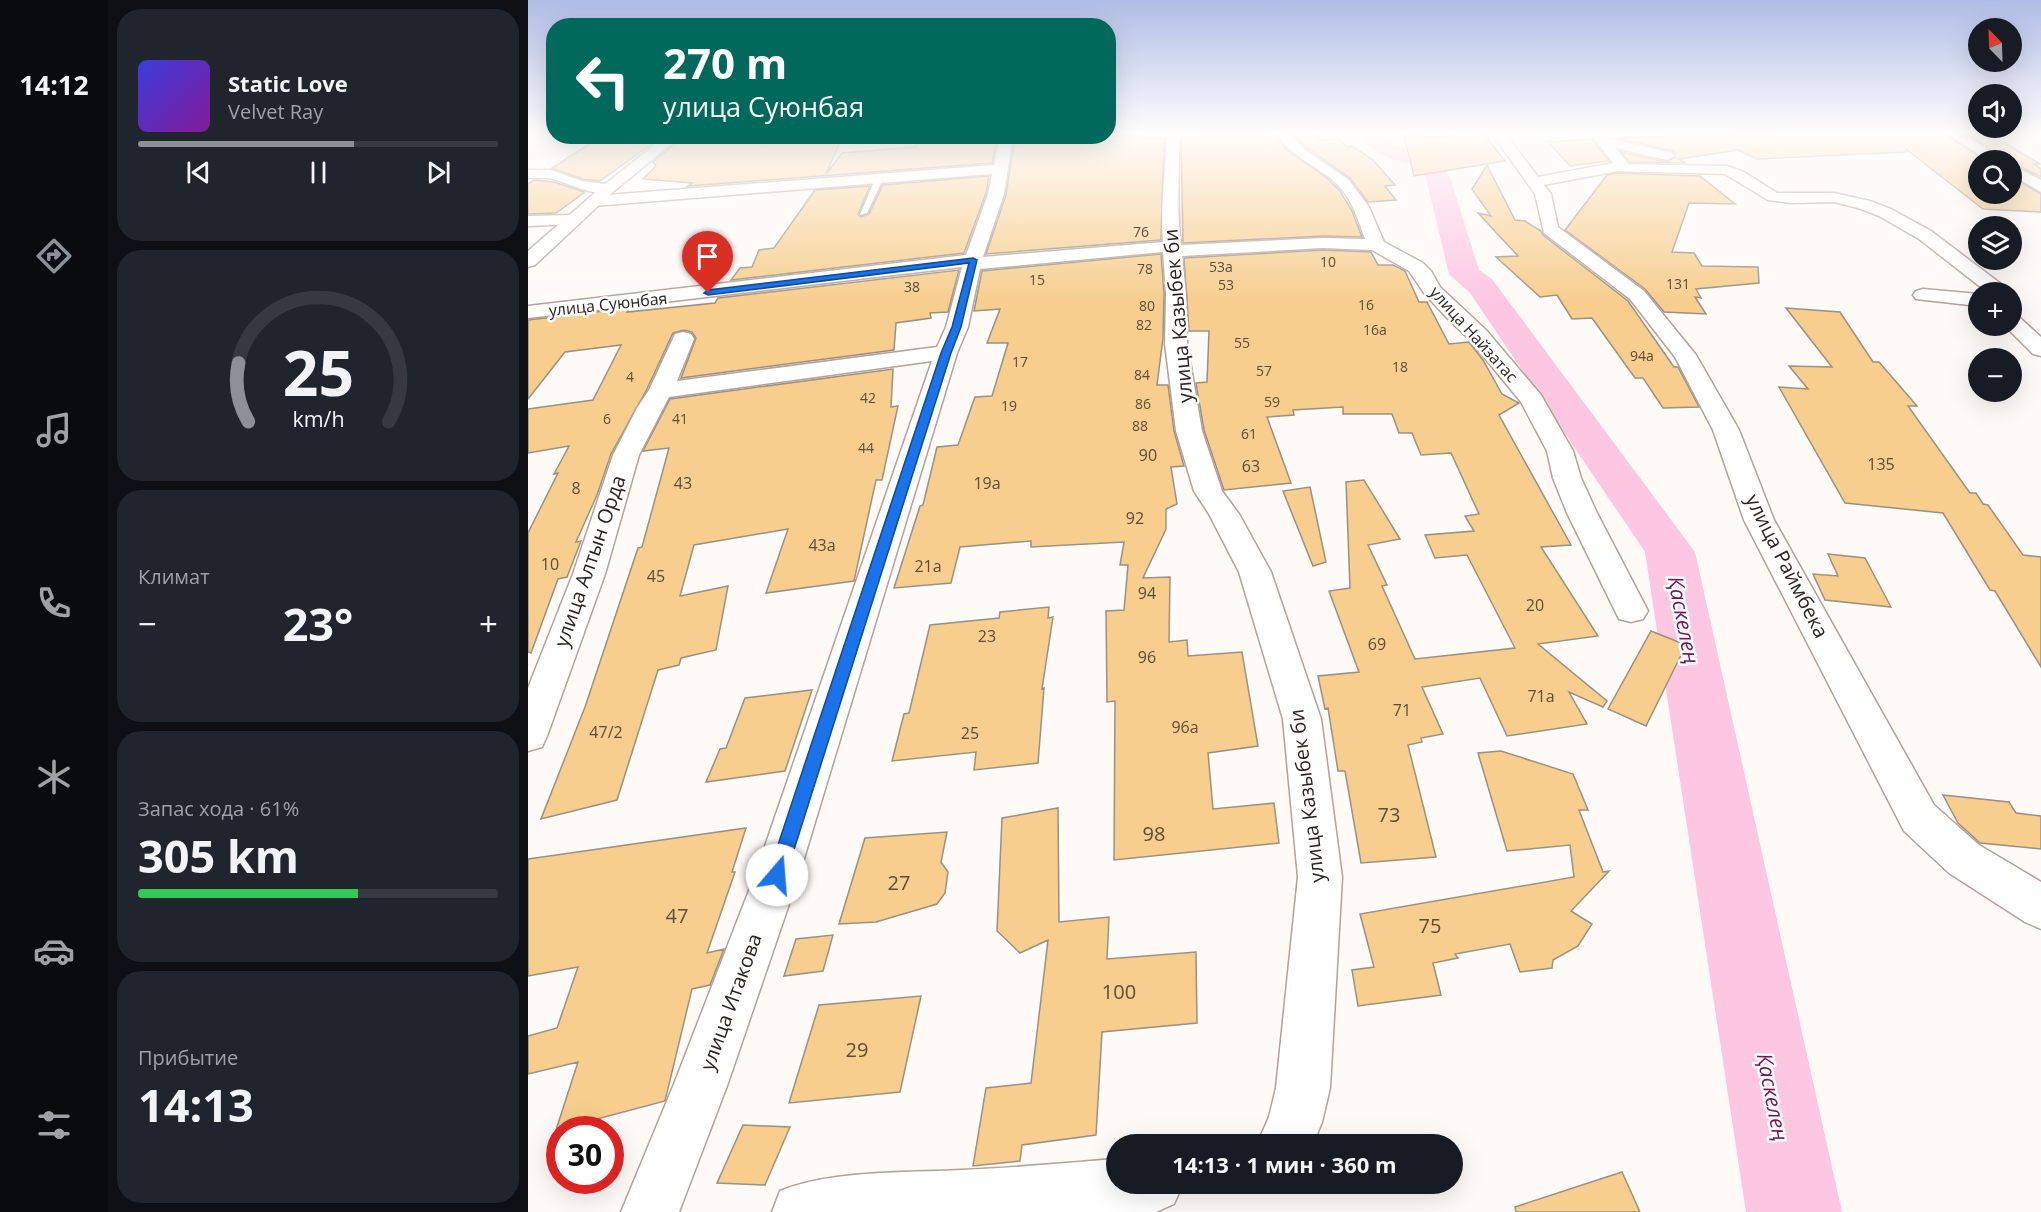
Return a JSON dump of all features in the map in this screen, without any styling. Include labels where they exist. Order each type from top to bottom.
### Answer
[{"type":"street","points":[[528,261],[608,189]]},
{"type":"street","points":[[594,201],[742,189]]},
{"type":"street","name":"улица Итакова","points":[[650,1212],[700,1086],[777,875],[946,353],[957,327],[973,262],[997,189]]},
{"type":"street","name":"улица Казыбек би","points":[[1171,189],[1169,215],[1173,249],[1176,344],[1188,431],[1208,491],[1224,514],[1255,572],[1302,719],[1320,878],[1303,1088],[1295,1122],[1290,1134]]},
{"type":"street","points":[[1348,189],[1361,205],[1376,245]]},
{"type":"street","name":"улица Раймбека","points":[[1539,189],[1543,194],[1550,229],[1636,295],[1685,355],[1726,430],[1759,520],[1919,818],[1964,858],[2041,907]]},
{"type":"street","points":[[1757,189],[1771,196],[1839,198],[1880,210],[1943,248],[1988,282]]},
{"type":"street","points":[[528,221],[572,219]]},
{"type":"street","name":"улица Суюнбая","points":[[528,312],[973,262],[1173,249],[1323,243],[1376,245]]},
{"type":"street","name":"улица Найзатас","points":[[1376,245],[1416,267],[1431,289],[1478,335],[1532,400],[1560,451],[1567,478],[1582,513],[1630,611]]},
{"type":"street","points":[[1923,295],[1968,298]]},
{"type":"street","points":[[2022,331],[2041,349]]},
{"type":"street","name":"улица Алтын Орда","points":[[528,736],[589,574],[626,455],[661,391],[683,339]]},
{"type":"street","points":[[661,391],[752,377],[946,353]]},
{"type":"street","points":[[801,1212],[876,1203],[1014,1197],[1106,1188]]},
{"type":"lane","points":[[863,213],[875,189]]},
{"type":"building","points":[[528,189],[574,189],[585,192],[556,213],[528,214]]},
{"type":"building","points":[[869,189],[858,214],[861,217],[869,214],[881,189],[987,189],[964,253],[731,280],[740,268],[752,267],[759,250],[774,248],[815,190]]},
{"type":"building","points":[[1007,189],[1163,189],[1161,240],[986,254]]},
{"type":"building","points":[[1182,189],[1338,189],[1352,211],[1362,237],[1323,236],[1183,243]]},
{"type":"building","points":[[1358,189],[1387,189],[1396,200],[1368,202]]},
{"type":"building","points":[[1472,189],[1499,189],[1515,220],[1525,221],[1541,231],[1543,235],[1628,301],[1674,367],[1678,367],[1699,407],[1663,408],[1643,378],[1635,378],[1592,318],[1572,319],[1557,295],[1540,297],[1496,257],[1518,256],[1478,213],[1491,216]]},
{"type":"building","points":[[1597,189],[1716,189],[1735,204],[1689,203],[1672,252],[1694,253],[1702,266],[1758,267],[1759,283],[1696,289],[1701,298],[1695,297],[1706,314],[1664,312],[1645,289],[1565,230]]},
{"type":"building","points":[[1957,189],[1968,189],[1968,197]]},
{"type":"building","points":[[2022,189],[2032,189],[2041,194],[2041,212],[1983,209],[1977,204],[2022,204]]},
{"type":"building","points":[[1323,250],[1371,252],[1378,265],[1393,265],[1405,271],[1419,302],[1427,302],[1449,344],[1469,342],[1483,360],[1502,394],[1519,403],[1499,415],[1571,545],[1541,547],[1598,636],[1538,644],[1607,701],[1603,707],[1569,692],[1587,724],[1507,736],[1480,678],[1422,687],[1443,734],[1421,738],[1422,742],[1408,745],[1436,857],[1361,863],[1345,771],[1338,771],[1328,708],[1325,709],[1318,676],[1359,672],[1329,591],[1350,588],[1346,482],[1364,480],[1400,539],[1368,545],[1387,585],[1382,586],[1415,659],[1515,648],[1467,555],[1435,558],[1425,535],[1474,531],[1465,516],[1479,514],[1451,453],[1421,455],[1412,433],[1399,433],[1392,414],[1343,414],[1343,407],[1293,410],[1294,415],[1267,417],[1291,483],[1224,490],[1204,430],[1196,383],[1207,382],[1209,331],[1189,331],[1184,258]]},
{"type":"building","points":[[1161,254],[1164,294],[1163,338],[1157,385],[1168,385],[1174,431],[1184,466],[1171,467],[1177,504],[1166,509],[1166,529],[1143,578],[1170,577],[1169,642],[1187,640],[1188,656],[1242,652],[1258,746],[1208,753],[1213,809],[1274,803],[1279,843],[1114,860],[1115,701],[1107,702],[1106,611],[1124,610],[1128,565],[1120,565],[1124,542],[1031,547],[1031,541],[960,547],[951,583],[894,588],[920,506],[923,505],[937,447],[958,445],[975,397],[992,396],[1008,343],[987,343],[1000,309],[974,311],[982,271]]},
{"type":"building","points":[[959,270],[948,312],[930,313],[931,318],[896,323],[894,350],[681,378],[696,338],[692,332],[684,330],[673,333],[647,389],[611,454],[597,495],[576,542],[581,541],[567,577],[558,579],[531,653],[528,652],[528,533],[569,446],[528,453],[528,409],[593,400],[621,345],[565,352],[528,399],[528,320],[629,308],[627,312],[715,303],[718,298]]},
{"type":"building","points":[[1786,308],[1840,312],[1873,362],[1879,362],[1917,406],[1908,406],[1970,493],[1976,493],[1983,504],[1988,505],[2023,555],[2041,557],[2041,667],[1995,591],[1990,590],[1943,513],[1845,503],[1779,387],[1808,389],[1789,366],[1832,367]]},
{"type":"building","points":[[893,369],[891,407],[898,406],[882,480],[876,480],[854,581],[766,593],[788,529],[694,545],[680,596],[728,586],[716,650],[681,658],[679,665],[658,670],[617,800],[541,819],[585,707],[638,548],[642,547],[669,448],[643,451],[670,399]]},
{"type":"building","points":[[1310,487],[1326,562],[1313,566],[1283,491]]},
{"type":"building","points":[[1828,554],[1865,558],[1891,607],[1825,600],[1813,574],[1838,576]]},
{"type":"building","points":[[1049,607],[1048,618],[1053,617],[1042,689],[1044,688],[1038,763],[974,770],[976,752],[892,761],[904,714],[909,713],[930,625],[999,618],[1000,612]]},
{"type":"building","points":[[1651,631],[1686,645],[1646,726],[1608,709]]},
{"type":"building","points":[[812,690],[785,771],[706,782],[720,749],[726,748],[745,698]]},
{"type":"building","points":[[1501,751],[1573,774],[1588,810],[1579,810],[1603,872],[1609,871],[1571,911],[1592,924],[1578,946],[1553,960],[1552,968],[1520,972],[1510,944],[1455,954],[1458,958],[1433,963],[1441,995],[1358,1006],[1352,970],[1374,967],[1360,914],[1574,877],[1570,845],[1507,851],[1478,753]]},
{"type":"building","points":[[1943,795],[2009,802],[2016,813],[2041,816],[2041,849],[1980,843],[1958,823]]},
{"type":"building","points":[[1058,808],[1059,922],[1109,917],[1107,959],[1196,952],[1197,1023],[1102,1032],[1096,1135],[1022,1145],[1020,1161],[973,1166],[986,1088],[1031,1083],[1048,940],[1020,953],[997,931],[1002,818]]},
{"type":"building","points":[[746,828],[732,872],[735,872],[707,953],[724,949],[710,985],[692,989],[665,1101],[609,1116],[561,1116],[578,1062],[528,1074],[528,1036],[557,1028],[578,967],[528,976],[528,859]]},
{"type":"building","points":[[947,832],[941,862],[948,872],[945,893],[937,904],[876,922],[839,924],[865,838]]},
{"type":"building","points":[[833,935],[823,971],[784,976],[796,939]]},
{"type":"building","points":[[921,996],[900,1092],[789,1103],[819,1005]]},
{"type":"building","points":[[743,1125],[790,1127],[765,1185],[717,1183]]},
{"type":"building","points":[[1622,1172],[1640,1212],[1516,1212],[1515,1207]]},
{"type":"waterway","name":"Қаскелең","points":[[1441,189],[1465,274],[1481,286],[1670,552],[1794,1212]]},
{"type":"route","points":[[708,293],[973,260],[957,327],[946,353],[777,875]]}]
